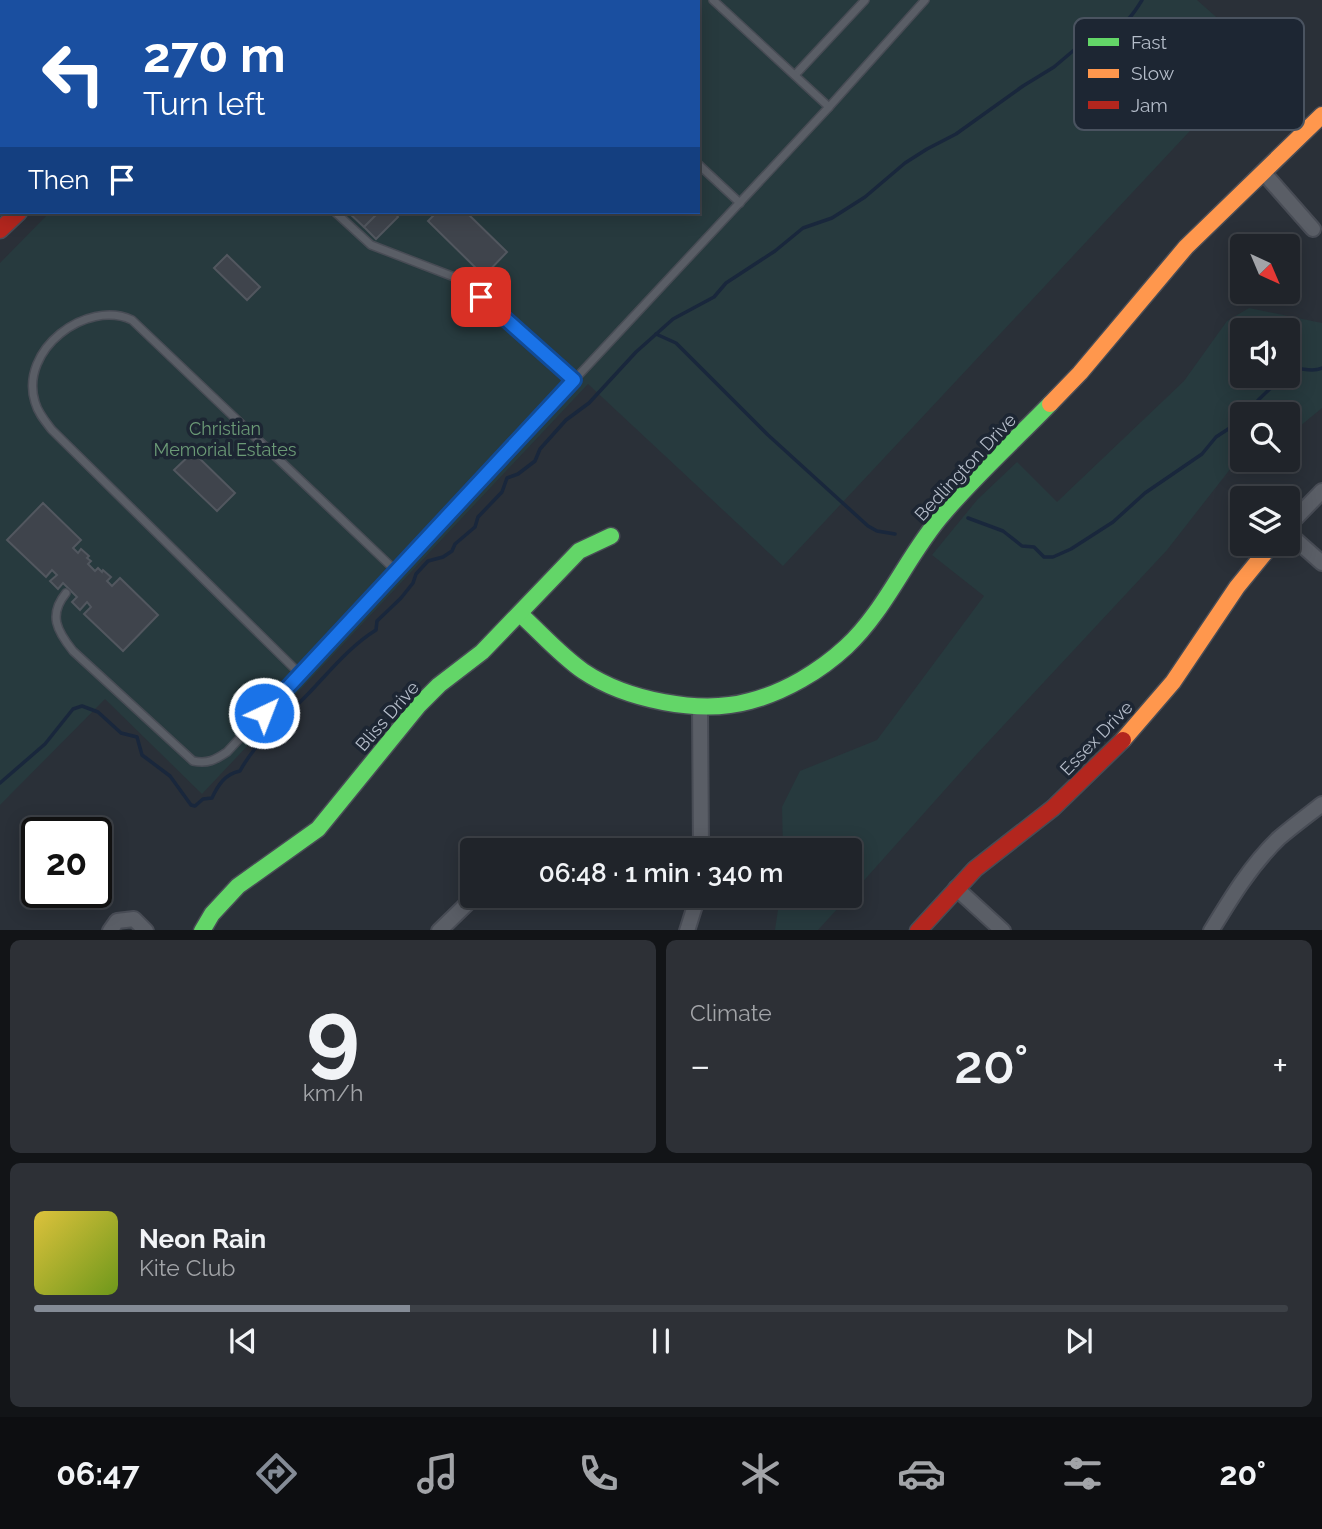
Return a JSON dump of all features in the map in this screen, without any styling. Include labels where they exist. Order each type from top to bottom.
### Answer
[{"type":"street","name":"Bedlington Drive","points":[[520,614],[582,670],[613,688],[662,703],[700,706],[748,702],[802,679],[846,647],[863,628],[942,515],[1080,373],[1186,247],[1322,115]]},
{"type":"street","points":[[1263,173],[1313,229]]},
{"type":"street","points":[[0,230],[17,214]]},
{"type":"street","points":[[1300,514],[1322,491]]},
{"type":"street","name":"Bliss Drive","points":[[201,930],[224,897],[299,846],[318,829],[419,705],[439,685],[482,652],[579,551],[611,536]]},
{"type":"street","points":[[1300,544],[1322,563]]},
{"type":"street","name":"Essex Drive","points":[[918,930],[975,869],[1053,808],[1119,745],[1173,682],[1237,587],[1262,556]]},
{"type":"street","points":[[700,706],[701,838]]},
{"type":"street","points":[[1211,930],[1257,862],[1279,838],[1322,804]]},
{"type":"street","points":[[956,888],[1003,930]]},
{"type":"street","points":[[439,930],[462,908]]},
{"type":"street","points":[[687,930],[694,908]]},
{"type":"street","points":[[110,930],[117,921],[134,919],[146,930]]},
{"type":"lane","points":[[713,0],[829,107]]},
{"type":"lane","points":[[795,75],[865,0]]},
{"type":"lane","points":[[66,593],[56,612],[59,630],[73,651],[193,761],[213,762],[227,752],[300,674],[740,203],[925,0]]},
{"type":"lane","points":[[700,166],[740,203]]},
{"type":"lane","points":[[337,214],[371,245],[462,280],[574,380]]},
{"type":"lane","points":[[300,674],[62,439],[40,414],[34,401],[35,372],[55,339],[66,329],[93,316],[120,315],[132,320],[396,571]]},
{"type":"green space","name":"Christian Memorial Estates","points":[[700,0],[1197,0],[1217,18],[1074,18],[1074,130],[1191,130],[783,566],[588,384],[202,794],[105,699],[0,805],[0,263],[48,214],[700,214]]},
{"type":"green space","points":[[1249,308],[1298,318],[1232,318]]},
{"type":"green space","points":[[1300,318],[1322,323],[1322,408],[1300,426],[1300,402],[1230,402],[1230,469],[1167,550],[975,756],[862,883],[862,838],[783,838],[782,807],[800,771],[877,740],[984,596],[932,555],[977,500],[1017,462],[1057,502],[1184,381],[1230,319],[1230,388],[1300,388]]},
{"type":"green space","points":[[778,908],[838,908],[818,930],[775,930]]},
{"type":"building","points":[[350,214],[377,214],[364,227]]},
{"type":"building","points":[[377,214],[396,214],[398,217],[376,239],[364,227]]},
{"type":"building","points":[[435,214],[468,214],[507,252],[484,276],[428,221]]},
{"type":"building","points":[[227,255],[260,287],[247,300],[214,268]]},
{"type":"building","points":[[193,452],[235,493],[217,511],[174,470]]},
{"type":"building","points":[[43,503],[81,540],[73,548],[78,553],[81,549],[89,556],[87,558],[91,561],[88,564],[95,571],[98,568],[111,577],[107,581],[112,586],[120,578],[158,615],[123,651],[84,614],[91,607],[87,602],[80,610],[72,602],[77,597],[63,583],[58,589],[50,581],[57,575],[52,570],[46,577],[7,540]]},
{"type":"waterway","points":[[1129,18],[1142,0]]},
{"type":"waterway","points":[[0,783],[45,744],[73,709],[82,706],[98,712],[121,733],[137,737],[142,755],[170,776],[191,805],[195,806],[203,799],[212,798],[223,781],[240,771],[262,740],[340,659],[376,630],[377,621],[401,598],[428,561],[452,551],[455,544],[475,527],[478,517],[502,492],[507,478],[518,474],[535,461],[540,449],[566,420],[589,403],[636,352],[673,319],[714,297],[726,283],[775,251],[803,228],[832,218],[865,197],[905,163],[956,134],[1054,67],[1074,50]]},
{"type":"waterway","points":[[656,334],[676,343],[768,435],[868,526],[877,531],[895,534]]},
{"type":"waterway","points":[[1300,368],[1322,368]]},
{"type":"waterway","points":[[1257,402],[1271,388]]},
{"type":"waterway","points":[[968,518],[1003,531],[1022,546],[1034,547],[1044,557],[1053,557],[1071,549],[1113,522],[1145,493],[1202,454],[1216,437],[1230,428]]},
{"type":"traffic: fast","points":[[520,614],[583,671],[620,690],[642,697],[709,706],[750,701],[776,692],[801,680],[846,647],[873,616],[943,514],[1050,404]]},
{"type":"traffic: fast","points":[[203,930],[212,914],[238,886],[318,829],[419,705],[439,685],[482,652],[579,551],[611,536]]},
{"type":"traffic: slow","points":[[1050,404],[1080,373],[1186,247],[1322,115]]},
{"type":"traffic: slow","points":[[1123,740],[1173,682],[1237,587],[1262,556]]},
{"type":"traffic: jam","points":[[0,230],[17,214]]},
{"type":"traffic: jam","points":[[919,930],[975,869],[1053,808],[1123,740]]},
{"type":"route","points":[[264,713],[574,380],[481,297]]}]
